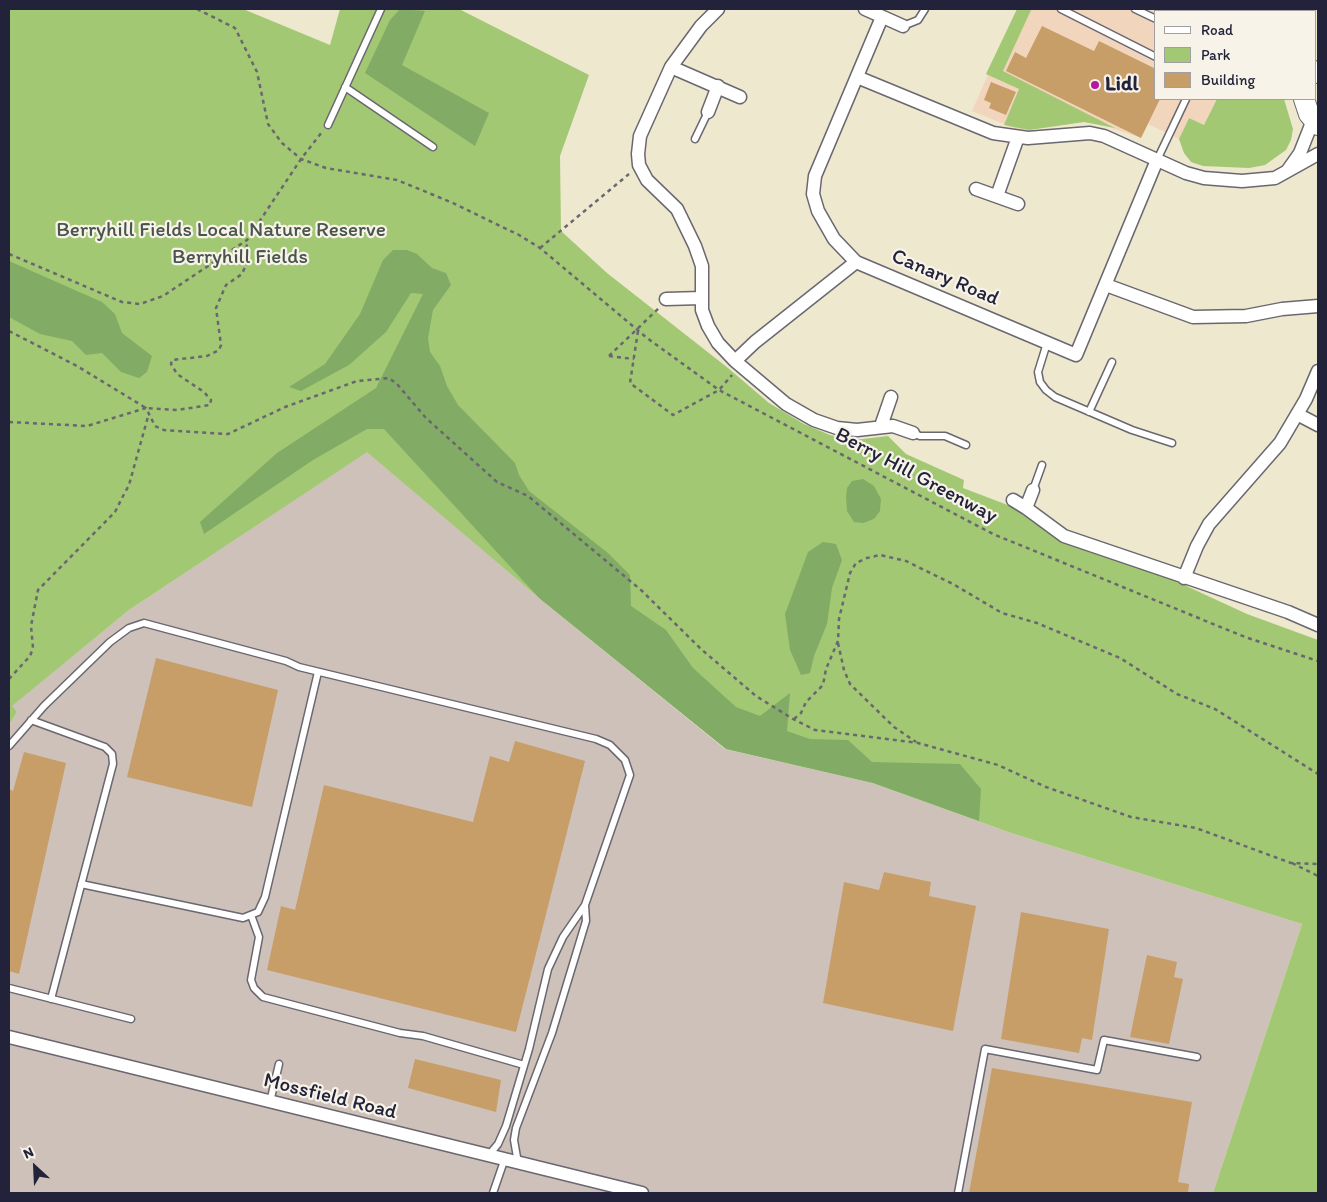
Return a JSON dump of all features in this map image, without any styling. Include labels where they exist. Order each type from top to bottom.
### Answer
[{"type":"main road","points":[[1305,100],[1316,122]]},
{"type":"street","points":[[718,9],[701,26],[670,67],[640,136],[639,165],[647,180],[677,210],[687,227],[702,266],[702,310],[708,326],[718,343],[738,363],[786,404],[814,420],[838,428],[857,430],[894,426],[913,433]]},
{"type":"street","points":[[865,9],[903,26]]},
{"type":"street","name":"Canary Road","points":[[882,17],[815,176],[813,194],[818,211],[834,239],[856,262],[1076,355],[1157,160]]},
{"type":"street","points":[[670,67],[740,97]]},
{"type":"street","points":[[857,77],[993,133],[1028,138],[1090,133],[1104,136],[1186,174],[1224,181],[1260,180],[1287,172],[1318,154]]},
{"type":"street","points":[[708,112],[718,86]]},
{"type":"street","points":[[1287,172],[1300,154],[1316,122]]},
{"type":"street","points":[[997,196],[1018,137]]},
{"type":"street","points":[[976,189],[1018,204]]},
{"type":"street","points":[[738,363],[755,342],[856,262]]},
{"type":"street","points":[[1106,285],[1193,317],[1246,316],[1282,309],[1318,306]]},
{"type":"street","points":[[666,299],[701,298]]},
{"type":"street","points":[[1184,578],[1197,546],[1209,524],[1262,466],[1280,443],[1318,372]]},
{"type":"street","points":[[881,426],[891,397]]},
{"type":"street","points":[[1297,414],[1318,425]]},
{"type":"street","points":[[1026,508],[1033,490]]},
{"type":"street","points":[[1013,500],[1064,536],[1288,612],[1318,625]]},
{"type":"street","name":"Mossfield Road","points":[[9,1037],[504,1161],[642,1193]]},
{"type":"lane","points":[[328,125],[380,9]]},
{"type":"lane","points":[[903,26],[918,20],[925,9]]},
{"type":"lane","points":[[1061,9],[1154,55]]},
{"type":"lane","points":[[1135,9],[1154,18]]},
{"type":"lane","points":[[345,87],[433,147]]},
{"type":"lane","points":[[1157,160],[1186,100]]},
{"type":"lane","points":[[695,139],[708,112]]},
{"type":"lane","points":[[1047,343],[1038,372],[1040,382],[1055,397],[1132,430],[1172,443]]},
{"type":"lane","points":[[1089,412],[1112,362]]},
{"type":"lane","points":[[913,433],[920,436],[945,436],[966,445]]},
{"type":"lane","points":[[1033,490],[1042,466]]},
{"type":"lane","points":[[9,746],[31,720],[110,642],[129,628],[144,623],[286,661],[318,672],[596,739],[610,745],[625,760],[630,775],[585,905],[570,924],[551,962],[506,1126],[498,1144],[487,1156]]},
{"type":"lane","points":[[81,884],[243,918],[258,912],[265,897],[318,672]]},
{"type":"lane","points":[[31,720],[105,747],[112,754],[113,764],[51,999]]},
{"type":"lane","points":[[518,1164],[514,1140],[516,1128],[557,1017],[586,922],[585,905]]},
{"type":"lane","points":[[251,915],[259,937],[251,980],[254,988],[263,997],[400,1033],[424,1036],[524,1065]]},
{"type":"lane","points":[[9,988],[131,1019]]},
{"type":"lane","points":[[958,1193],[985,1049],[1097,1070],[1104,1040],[1197,1057]]},
{"type":"lane","points":[[270,1102],[279,1064]]},
{"type":"lane","points":[[493,1193],[504,1161]]},
{"type":"path","points":[[197,9],[235,28],[257,72],[268,124],[282,143],[301,159]]},
{"type":"path","points":[[9,254],[122,302],[140,304],[163,296],[247,240],[301,159],[328,125]]},
{"type":"path","name":"Berry Hill Greenway","points":[[301,159],[326,168],[397,180],[452,203],[519,235],[540,248],[638,331],[719,390],[993,534],[1245,637],[1318,660]]},
{"type":"path","points":[[540,248],[639,165]]},
{"type":"path","points":[[9,422],[87,426],[146,408],[177,410],[210,405],[211,400],[204,392],[177,374],[171,364],[172,360],[207,356],[219,350],[221,346],[216,308],[226,285],[242,274],[246,265],[247,240]]},
{"type":"path","points":[[634,359],[609,356],[638,331],[666,299]]},
{"type":"path","points":[[9,331],[77,366],[146,408],[155,426],[164,430],[228,434],[285,407],[357,381],[389,378],[397,384],[426,418],[497,482],[528,496],[641,590],[701,648],[756,696],[793,719],[814,730],[918,743],[998,766],[1046,787],[1131,816],[1196,828],[1291,863],[1318,876]]},
{"type":"path","points":[[638,331],[630,383],[673,414],[719,390],[738,363]]},
{"type":"path","points":[[9,679],[30,656],[33,648],[30,626],[38,590],[115,512],[129,485],[149,413]]},
{"type":"path","points":[[793,719],[801,713],[806,702],[823,685],[826,669],[838,641],[846,587],[850,573],[856,563],[880,555],[906,561],[953,584],[1002,613],[1037,623],[1120,658],[1178,694],[1215,709],[1318,774]]},
{"type":"path","points":[[838,641],[844,670],[854,689],[894,727],[918,743]]},
{"type":"path","points":[[1291,863],[1318,864]]},
{"type":"shaded area","points":[[1017,9],[1179,9],[1180,10],[1154,10],[1154,100],[1216,100],[1204,125],[1189,118],[1179,139],[1148,124],[1141,138],[1097,123],[1083,122],[1029,130],[1016,129],[972,111]]},
{"type":"shaded area","points":[[367,451],[539,598],[725,749],[873,783],[1011,833],[1302,924],[1213,1193],[9,1193],[9,725],[17,712],[11,706],[129,610]]},
{"type":"green space","name":"Berryhill Fields","points":[[9,9],[243,9],[330,45],[340,9],[459,9],[589,75],[560,156],[561,231],[607,273],[728,368],[769,403],[804,424],[830,435],[854,440],[888,436],[906,454],[964,480],[963,488],[1026,512],[1247,614],[1318,640],[1318,1193],[1213,1193],[1302,924],[1011,833],[873,783],[726,749],[539,598],[367,452],[129,610],[12,706],[17,712],[9,725]]},
{"type":"green space","points":[[400,9],[425,11],[402,65],[489,113],[475,146],[365,73],[390,20]]},
{"type":"green space","points":[[1017,9],[1031,10],[1003,71],[1115,128],[1084,122],[1029,130],[1004,125],[1019,89],[986,74]]},
{"type":"green space","points":[[1216,100],[1284,100],[1293,129],[1291,140],[1286,150],[1265,165],[1249,168],[1203,166],[1191,162],[1184,153],[1179,139],[1189,118],[1204,125]]},
{"type":"green space","points":[[393,250],[407,250],[417,254],[432,268],[446,273],[451,285],[433,310],[428,338],[430,352],[440,366],[447,386],[458,405],[515,463],[519,475],[529,491],[608,553],[630,575],[631,606],[666,630],[693,668],[736,707],[760,716],[790,693],[787,731],[810,739],[848,740],[872,762],[960,764],[981,789],[979,821],[873,783],[726,749],[539,598],[384,429],[367,429],[313,460],[204,534],[200,522],[277,453],[376,388],[423,294],[411,293],[386,332],[349,365],[301,391],[289,387],[325,364],[360,314],[383,260]]},
{"type":"green space","points":[[9,261],[102,302],[115,314],[122,333],[152,356],[147,372],[139,378],[121,372],[102,353],[86,355],[72,341],[40,334],[9,317]]},
{"type":"green space","points":[[863,479],[874,486],[881,499],[880,511],[874,519],[863,523],[854,522],[847,511],[846,497],[847,488],[852,481]]},
{"type":"green space","points":[[823,542],[836,544],[842,560],[832,588],[827,624],[814,656],[810,673],[801,675],[790,650],[785,614],[808,552]]},
{"type":"building","name":"Lidl","points":[[1042,26],[1094,51],[1099,41],[1154,68],[1154,100],[1160,100],[1141,138],[1006,71],[1015,52],[1026,58]]},
{"type":"building","points":[[991,82],[1016,92],[1006,115],[989,108],[991,103],[984,100]]},
{"type":"building","points":[[156,658],[278,690],[252,807],[127,777]]},
{"type":"building","points":[[515,741],[585,761],[516,1032],[267,970],[281,906],[295,910],[324,785],[473,822],[490,756],[509,762]]},
{"type":"building","points":[[24,752],[66,763],[19,974],[9,971],[9,789],[13,791]]},
{"type":"building","points":[[884,872],[931,882],[929,896],[976,906],[953,1031],[823,1003],[844,882],[879,890]]},
{"type":"building","points":[[1021,912],[1109,929],[1092,1040],[1082,1038],[1079,1053],[1001,1039]]},
{"type":"building","points":[[1147,955],[1177,962],[1174,977],[1183,979],[1169,1044],[1130,1037]]},
{"type":"building","points":[[415,1059],[501,1080],[496,1112],[408,1088]]},
{"type":"building","points":[[992,1068],[1192,1102],[1178,1182],[1189,1184],[1188,1193],[969,1193]]},
{"type":"place","name":"Lidl","points":[[1095,85]]},
{"type":"park label","name":"Berryhill Fields Local Nature Reserve","points":[[221,231]]}]
